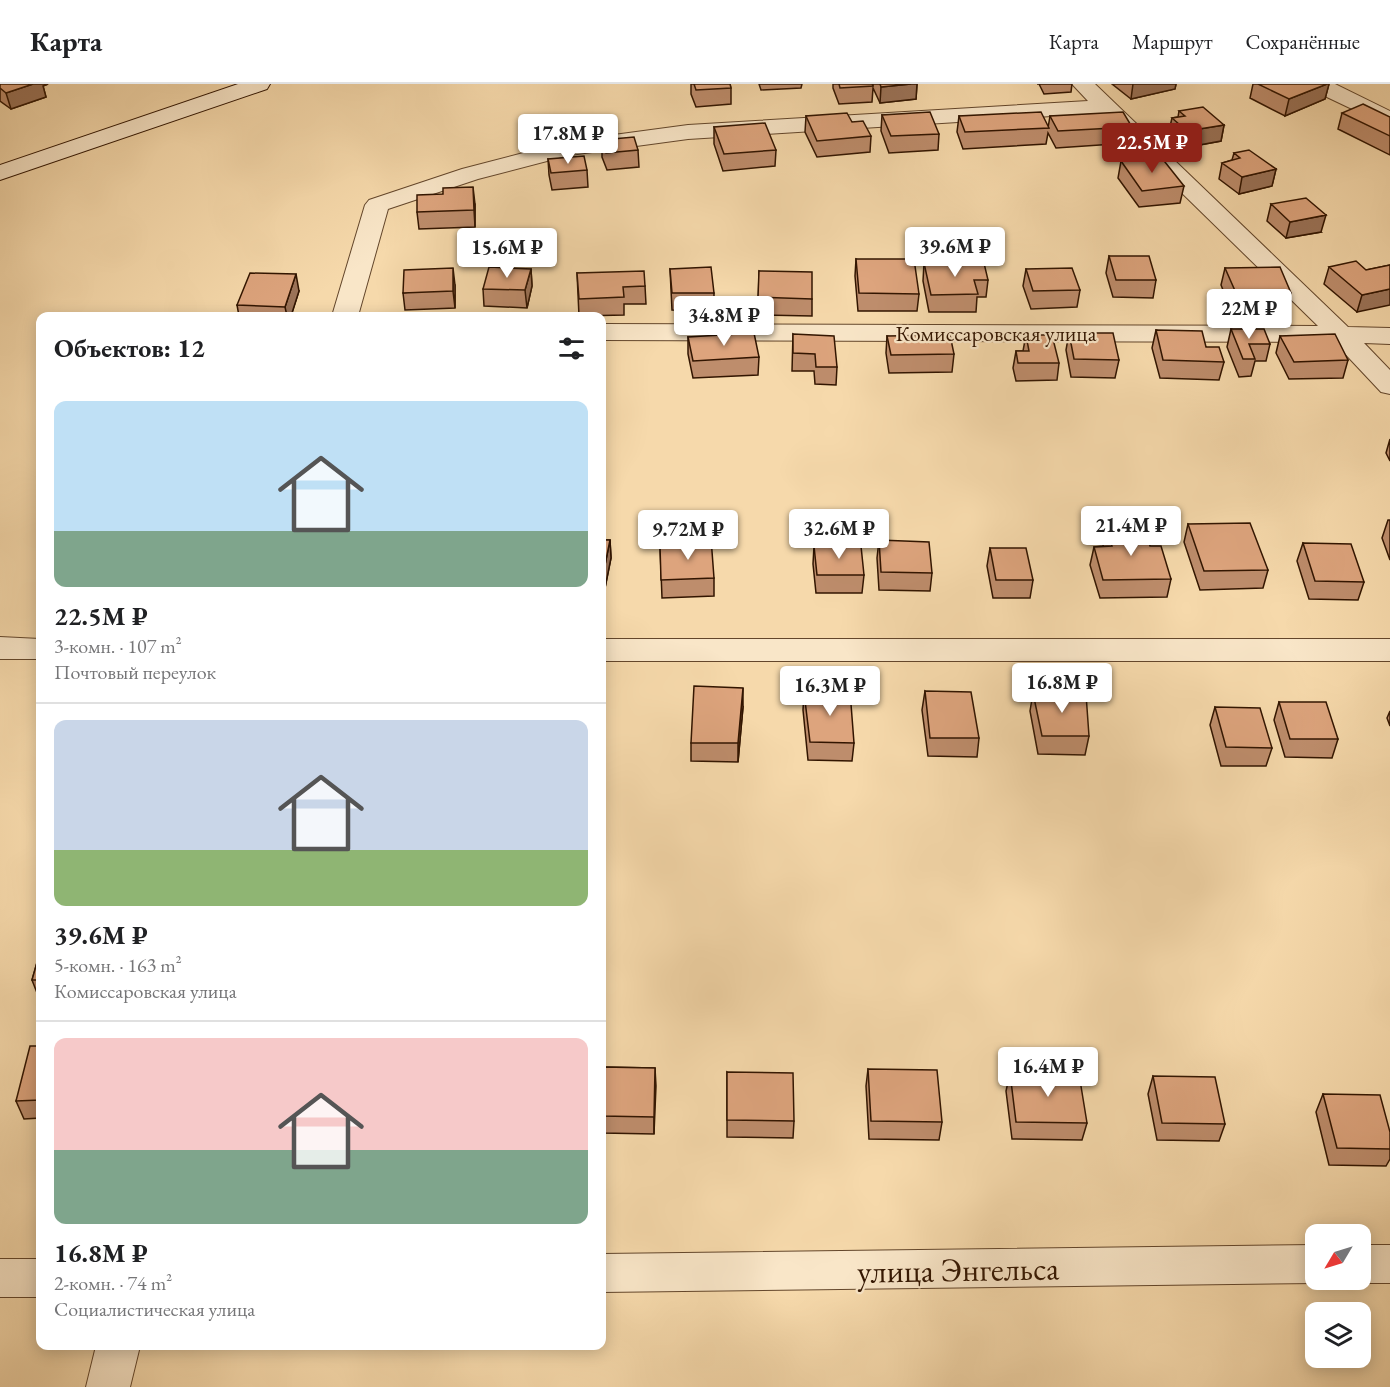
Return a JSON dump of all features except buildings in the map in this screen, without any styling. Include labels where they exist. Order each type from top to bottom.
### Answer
[{"type":"street","points":[[0,173],[259,84]]},
{"type":"street","points":[[1083,84],[1341,334],[1390,386]]},
{"type":"street","points":[[1318,84],[1390,120]]},
{"type":"street","points":[[346,312],[377,205],[470,174],[569,148],[688,132],[1107,106]]},
{"type":"street","name":"Комиссаровская улица","points":[[606,332],[1390,336]]},
{"type":"street","points":[[0,648],[36,649]]},
{"type":"street","points":[[606,650],[1390,650]]},
{"type":"street","name":"улица Энгельса","points":[[606,1273],[1305,1264]]},
{"type":"street","points":[[1371,1264],[1390,1264]]},
{"type":"street","points":[[0,1278],[36,1278]]},
{"type":"street","points":[[108,1387],[117,1350]]}]
